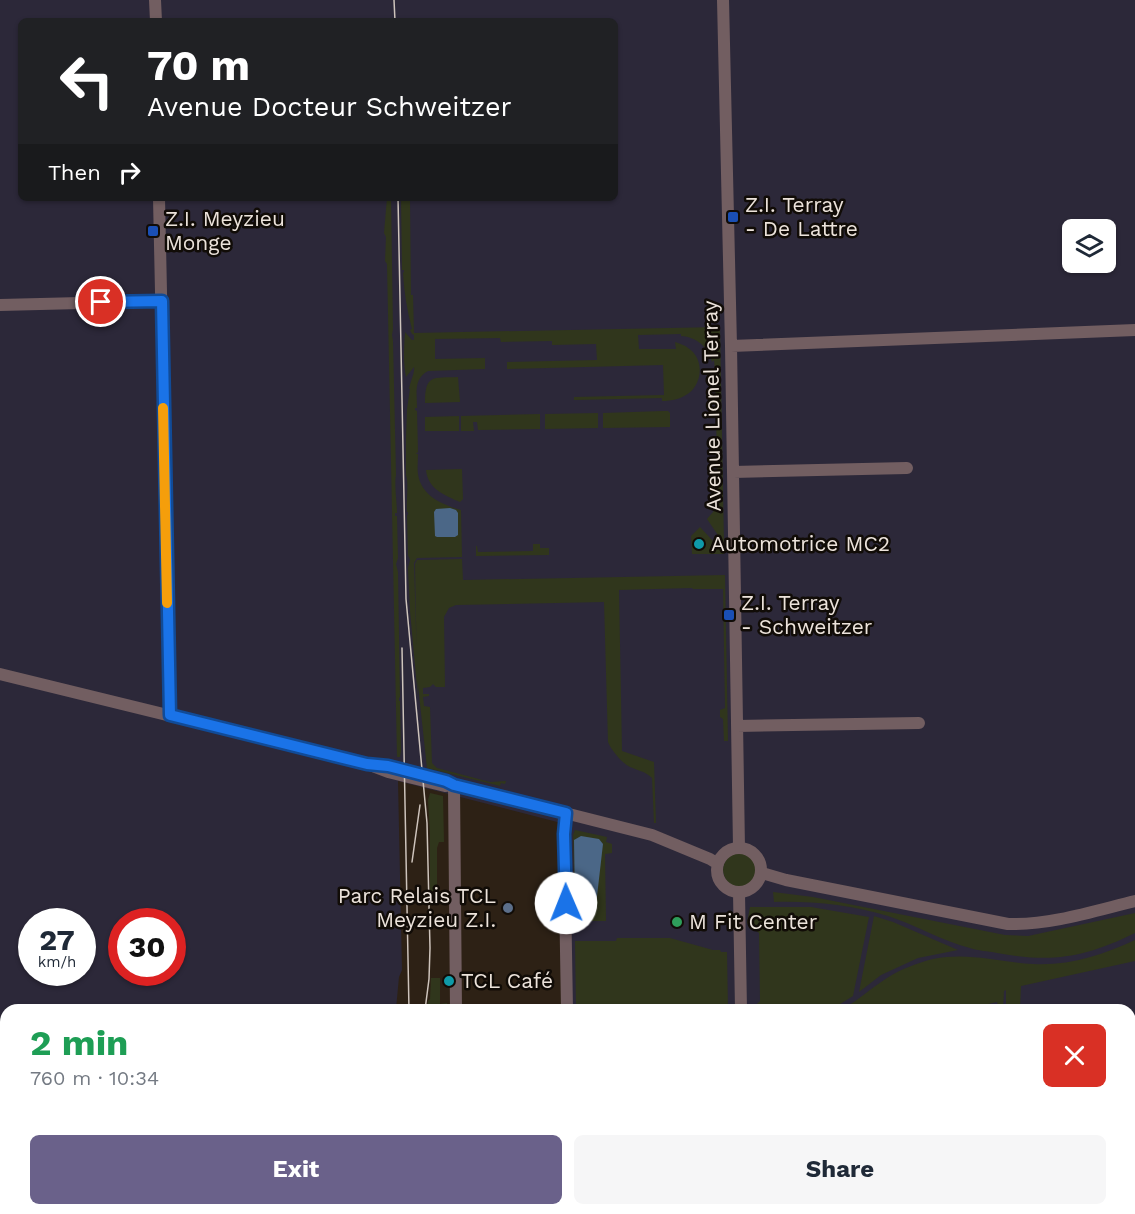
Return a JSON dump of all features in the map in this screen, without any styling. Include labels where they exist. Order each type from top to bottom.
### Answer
[{"type":"street","points":[[155,0],[156,18]]},
{"type":"street","name":"Avenue Lionel Terray","points":[[723,0],[739,848]]},
{"type":"street","points":[[159,201],[170,715]]},
{"type":"street","points":[[0,305],[162,301]]},
{"type":"street","points":[[731,346],[1135,330]]},
{"type":"street","points":[[733,472],[908,468]]},
{"type":"street","points":[[0,674],[367,764],[388,766],[454,785],[652,834],[718,864]]},
{"type":"street","points":[[737,726],[919,723]]},
{"type":"street","points":[[454,785],[456,1004]]},
{"type":"street","points":[[566,813],[564,834],[567,1004]]},
{"type":"street","points":[[739,848],[747,849],[758,858],[762,873],[757,885],[746,892],[739,893],[726,889],[721,884],[717,871],[724,854],[739,848]]},
{"type":"street","points":[[762,873],[786,880],[1008,924],[1044,922],[1135,901]]},
{"type":"street","points":[[739,893],[741,1004]]},
{"type":"shaded area","points":[[0,0],[1135,0],[1135,1004],[568,1004],[565,824],[398,781],[402,970],[399,977],[396,1004],[0,1004]]},
{"type":"green space","points":[[387,201],[391,201],[400,757],[397,757],[387,264],[384,233]]},
{"type":"green space","points":[[401,201],[410,201],[411,295],[413,295],[414,333],[720,327],[724,544],[707,519],[718,506],[714,360],[712,362],[705,347],[697,341],[681,336],[681,334],[638,335],[639,349],[676,349],[675,342],[687,347],[697,358],[700,370],[694,388],[680,398],[662,401],[662,398],[574,400],[574,397],[664,395],[663,365],[507,369],[507,362],[597,360],[596,344],[552,345],[552,341],[501,342],[500,338],[435,339],[435,359],[485,358],[485,369],[428,371],[420,378],[417,387],[417,408],[415,410],[417,411],[418,452],[416,454],[418,454],[420,482],[428,494],[461,510],[462,557],[417,558],[414,563],[418,698],[410,611],[406,475],[407,409],[414,367],[406,377],[404,366],[405,332],[412,340],[414,340],[414,335],[410,330],[412,329],[405,294],[404,270],[402,270]]},
{"type":"green space","points":[[442,377],[458,377],[460,402],[425,403],[429,382]]},
{"type":"green space","points":[[668,411],[670,427],[603,428],[603,413]]},
{"type":"green space","points":[[598,413],[598,428],[545,429],[545,414]]},
{"type":"green space","points":[[540,414],[540,429],[478,430],[477,422],[473,422],[474,431],[461,431],[461,416]]},
{"type":"green space","points":[[459,416],[459,431],[425,431],[425,417]]},
{"type":"green space","points":[[462,469],[463,499],[460,502],[433,487],[426,470]]},
{"type":"green space","points":[[700,527],[724,554],[692,554],[691,536]]},
{"type":"green space","points":[[533,544],[540,544],[540,548],[549,548],[549,555],[476,556],[476,546],[478,552],[533,551]]},
{"type":"green space","points":[[462,559],[463,580],[725,575],[728,741],[724,741],[723,719],[720,717],[720,710],[725,708],[723,589],[619,590],[622,751],[654,762],[656,823],[654,823],[652,778],[624,763],[608,742],[604,602],[456,605],[449,608],[444,617],[445,687],[436,687],[433,684],[423,688],[423,694],[429,694],[423,697],[424,706],[430,707],[432,763],[437,768],[490,782],[506,781],[500,786],[427,768],[417,676],[415,564],[417,560]]},
{"type":"green space","points":[[430,793],[443,796],[444,842],[439,842],[437,848],[437,891],[430,891],[428,800]]},
{"type":"green space","points":[[575,830],[607,837],[606,842],[612,844],[612,853],[605,854],[606,921],[575,921],[573,835]]},
{"type":"green space","points":[[740,853],[752,858],[757,870],[752,882],[740,887],[728,882],[723,870],[728,858]]},
{"type":"green space","points":[[773,892],[813,897],[1005,935],[1028,936],[1135,913],[1135,933],[1100,948],[1068,956],[1035,958],[1017,956],[976,950],[888,916],[860,909],[817,903],[774,902]]},
{"type":"green space","points":[[750,907],[811,907],[869,917],[853,996],[840,1004],[757,1004],[760,1001],[759,933],[747,923]]},
{"type":"green space","points":[[874,916],[958,950],[918,958],[881,975],[859,992]]},
{"type":"green space","points":[[617,938],[670,938],[727,952],[728,1004],[576,1004],[575,941],[616,941]]},
{"type":"green space","points":[[1135,940],[1135,961],[1021,986],[1020,1004],[1006,1004],[1006,990],[1003,1004],[997,1002],[988,1004],[851,1004],[892,975],[933,959],[983,958],[1046,964],[1073,961]]},
{"type":"green space","points":[[431,978],[440,978],[440,1004],[428,1004]]},
{"type":"water","points":[[450,508],[458,513],[458,535],[437,537],[435,536],[434,512],[436,509]]},
{"type":"water","points":[[581,836],[599,839],[603,844],[596,905],[587,913],[582,913],[575,903],[574,840]]},
{"type":"tram line","points":[[394,0],[395,18]]},
{"type":"tram line","points":[[398,201],[406,599],[427,823],[430,948],[426,1004]]},
{"type":"tram line","points":[[402,648],[409,1004]]},
{"type":"tram line","points":[[412,862],[420,805]]},
{"type":"slow traffic","points":[[163,408],[167,603]]},
{"type":"place","name":"Z.I. Terray - De Lattre","points":[[733,217]]},
{"type":"place","name":"Z.I. Meyzieu Monge","points":[[153,231]]},
{"type":"place","name":"Automotrice MC2","points":[[699,544]]},
{"type":"place","name":"Z.I. Terray - Schweitzer","points":[[729,615]]},
{"type":"place","name":"Parc Relais TCL Meyzieu Z.I.","points":[[508,908]]},
{"type":"place","name":"M Fit Center","points":[[677,922]]},
{"type":"place","name":"TCL Café","points":[[449,981]]},
{"type":"route","points":[[101,302],[162,301],[170,715],[367,764],[388,766],[566,813],[564,834],[566,903]]}]
